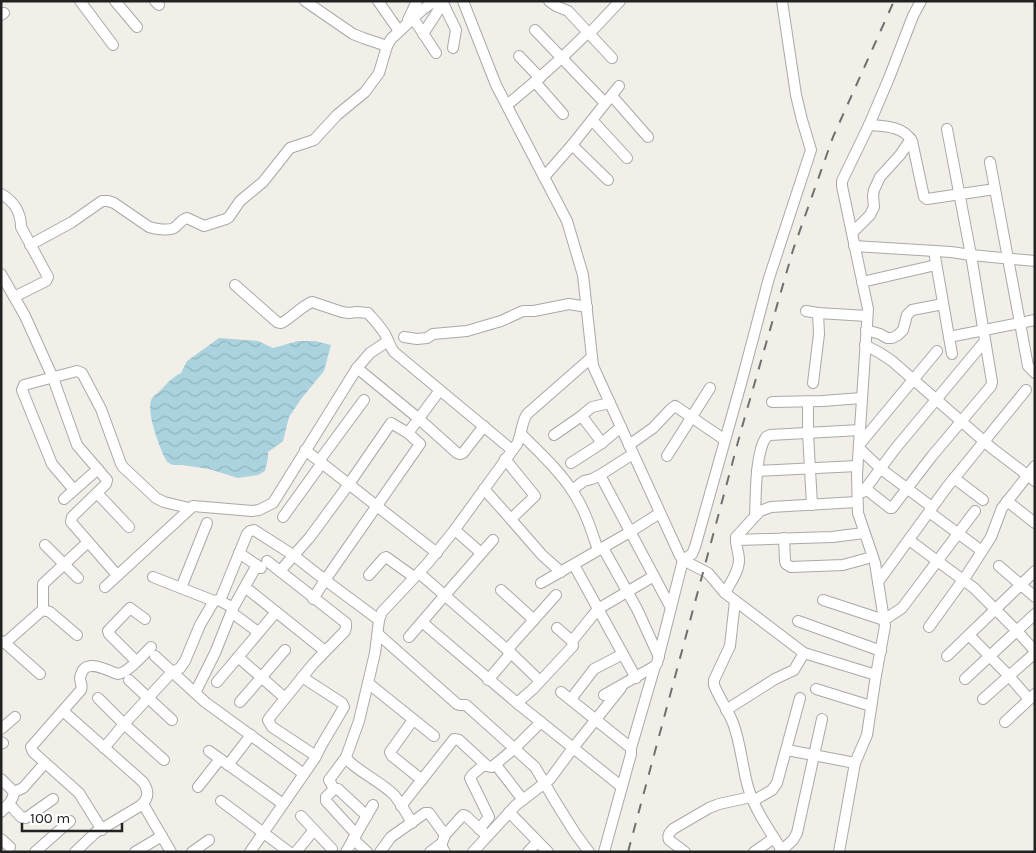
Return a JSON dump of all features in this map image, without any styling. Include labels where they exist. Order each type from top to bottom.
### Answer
[{"type":"street","points":[[80,1],[114,45]]},
{"type":"street","points":[[115,1],[136,27]]},
{"type":"street","points":[[305,1],[353,34],[386,46]]},
{"type":"street","points":[[378,1],[402,28]]},
{"type":"street","points":[[402,28],[417,1]]},
{"type":"street","points":[[463,1],[496,85],[567,221],[583,275],[593,366],[680,556],[683,560],[708,573],[725,593],[804,653],[876,675]]},
{"type":"street","points":[[550,1],[568,11],[612,58]]},
{"type":"street","points":[[604,852],[631,754],[631,748],[657,662],[683,560],[692,554],[695,547],[769,278],[811,150],[796,95],[782,1]]},
{"type":"street","points":[[839,852],[855,763],[867,735],[885,626],[875,563],[858,513],[860,495],[857,466],[868,309],[842,181],[890,78],[913,16],[921,1]]},
{"type":"street","points":[[30,245],[72,222],[102,201],[114,203],[154,229],[172,229],[180,221],[187,218],[204,226],[226,219],[240,201],[263,182],[290,148],[314,140],[337,115],[365,92],[380,69],[386,46],[391,39],[422,10],[440,2]]},
{"type":"street","points":[[424,34],[440,2]]},
{"type":"street","points":[[440,2],[456,30],[453,48]]},
{"type":"street","points":[[507,105],[562,58],[588,33],[614,3]]},
{"type":"street","points":[[413,18],[436,53]]},
{"type":"street","points":[[534,30],[648,137]]},
{"type":"street","points":[[518,56],[563,114]]},
{"type":"street","points":[[544,177],[619,86]]},
{"type":"street","points":[[592,120],[627,158]]},
{"type":"street","points":[[869,125],[897,129],[904,132],[911,139],[924,197],[927,199],[995,189]]},
{"type":"street","points":[[725,593],[737,569],[739,558],[736,540],[738,534],[760,511],[772,506],[812,505],[860,495],[892,508],[932,456],[991,386],[992,382],[971,255],[948,129]]},
{"type":"street","points":[[852,233],[870,215],[874,207],[874,190],[880,177],[911,139]]},
{"type":"street","points":[[572,145],[608,180]]},
{"type":"street","points":[[990,162],[1028,366],[1035,373]]},
{"type":"street","points":[[1,194],[14,204],[21,220],[21,227],[48,279],[14,297]]},
{"type":"street","points":[[854,246],[951,252],[1035,261]]},
{"type":"street","points":[[934,251],[952,354]]},
{"type":"street","points":[[862,282],[936,265]]},
{"type":"street","points":[[1,274],[26,319],[53,378],[77,445],[106,478],[107,482],[71,519],[72,524],[117,576]]},
{"type":"street","points":[[235,285],[280,323],[312,302],[342,312],[368,313],[383,331],[391,349],[512,450]]},
{"type":"street","points":[[404,337],[417,339],[427,338],[433,334],[467,331],[501,321],[523,310],[542,310],[569,304],[587,307]]},
{"type":"street","points":[[866,330],[892,338],[903,330],[906,315],[912,310],[943,304]]},
{"type":"street","points":[[806,312],[867,316]]},
{"type":"street","points":[[813,383],[819,334],[818,313]]},
{"type":"street","points":[[949,337],[1035,320]]},
{"type":"street","points":[[105,587],[189,508],[196,506],[252,511],[266,508],[273,503],[357,368],[370,353],[388,341]]},
{"type":"street","points":[[860,495],[985,341]]},
{"type":"street","points":[[865,345],[880,353],[913,379],[1031,479]]},
{"type":"street","points":[[859,446],[937,352]]},
{"type":"street","points":[[367,816],[340,790],[331,787],[329,780],[346,757],[359,721],[375,653],[379,620],[382,612],[417,575],[455,530],[517,444],[526,414],[592,357]]},
{"type":"street","points":[[357,368],[457,453],[460,454],[465,450],[484,426]]},
{"type":"street","points":[[74,490],[52,464],[22,390],[24,385],[77,371],[82,374],[100,409],[120,464],[156,498],[164,502],[189,508]]},
{"type":"street","points":[[667,456],[710,388]]},
{"type":"street","points":[[408,433],[440,390]]},
{"type":"street","points":[[878,582],[954,478],[1026,390]]},
{"type":"street","points":[[772,402],[808,402],[862,398]]},
{"type":"street","points":[[283,517],[364,400]]},
{"type":"street","points":[[808,402],[812,505]]},
{"type":"street","points":[[554,435],[592,407],[610,403]]},
{"type":"street","points":[[572,490],[584,481],[600,475],[631,449],[675,406],[725,440]]},
{"type":"street","points":[[580,417],[584,418],[602,443]]},
{"type":"street","points":[[280,572],[310,537],[391,423],[408,433],[420,444],[313,599]]},
{"type":"street","points":[[571,463],[602,443],[621,427]]},
{"type":"street","points":[[755,516],[757,471],[766,436],[860,430]]},
{"type":"street","points":[[521,434],[572,490],[601,549],[637,610],[657,662]]},
{"type":"street","points":[[859,446],[881,469],[931,509],[958,534],[982,551]]},
{"type":"street","points":[[305,450],[437,552]]},
{"type":"street","points":[[505,459],[536,496],[511,519]]},
{"type":"street","points":[[757,471],[857,466]]},
{"type":"street","points":[[929,627],[991,537],[1002,508],[1031,479],[1035,466]]},
{"type":"street","points":[[64,499],[98,469]]},
{"type":"street","points":[[600,475],[671,608]]},
{"type":"street","points":[[954,478],[984,500]]},
{"type":"street","points":[[484,489],[542,556],[561,572]]},
{"type":"street","points":[[97,492],[130,527]]},
{"type":"street","points":[[1007,501],[1035,523]]},
{"type":"street","points":[[884,620],[902,608],[975,511]]},
{"type":"street","points":[[541,583],[660,513]]},
{"type":"street","points":[[181,588],[207,523]]},
{"type":"street","points":[[104,748],[172,672],[180,668],[185,661],[200,625],[216,600],[221,598],[247,534],[250,531],[254,530],[294,555],[379,620]]},
{"type":"street","points":[[455,530],[482,553]]},
{"type":"street","points":[[736,540],[832,537],[864,533]]},
{"type":"street","points":[[784,538],[786,564],[791,567],[843,565],[872,557]]},
{"type":"street","points":[[409,637],[492,540]]},
{"type":"street","points":[[908,540],[974,588],[1035,652],[984,699]]},
{"type":"street","points":[[44,610],[43,584],[88,542]]},
{"type":"street","points":[[45,545],[78,578]]},
{"type":"street","points":[[239,553],[280,572],[346,623],[345,631],[302,677],[268,720],[272,727],[316,756]]},
{"type":"street","points":[[369,575],[386,557],[417,575],[445,594],[540,681]]},
{"type":"street","points":[[195,694],[234,611],[262,565]]},
{"type":"street","points":[[574,565],[636,678]]},
{"type":"street","points":[[999,566],[1035,598]]},
{"type":"street","points":[[947,656],[1035,571]]},
{"type":"street","points":[[517,704],[573,646],[572,641],[598,609],[654,576]]},
{"type":"street","points":[[153,577],[216,600],[234,611],[258,632]]},
{"type":"street","points":[[501,590],[534,620]]},
{"type":"street","points":[[250,592],[325,651]]},
{"type":"street","points":[[488,680],[534,620],[556,596]]},
{"type":"street","points":[[823,600],[884,620]]},
{"type":"street","points":[[735,601],[730,646],[714,680],[714,685],[737,736],[752,799],[782,851],[797,834],[822,719]]},
{"type":"street","points":[[136,661],[108,631],[130,608],[145,619]]},
{"type":"street","points":[[40,674],[3,642],[44,610],[50,612],[77,634]]},
{"type":"street","points":[[217,682],[276,612]]},
{"type":"street","points":[[966,679],[1035,614]]},
{"type":"street","points":[[798,621],[881,651]]},
{"type":"street","points":[[422,622],[517,704],[622,787]]},
{"type":"street","points":[[558,628],[572,641]]},
{"type":"street","points":[[378,634],[457,704],[466,705],[535,766],[589,852]]},
{"type":"street","points":[[969,635],[1032,697],[1005,722]]},
{"type":"street","points":[[240,702],[285,650]]},
{"type":"street","points":[[102,830],[79,793],[33,752],[32,747],[81,690],[81,672],[90,665],[121,674],[136,661],[153,651],[195,694],[304,774]]},
{"type":"street","points":[[726,710],[794,670],[804,653]]},
{"type":"street","points":[[571,699],[594,669],[623,654]]},
{"type":"street","points":[[238,657],[285,698]]},
{"type":"street","points":[[604,695],[636,678],[657,662]]},
{"type":"street","points":[[250,852],[316,756],[344,707],[342,703],[302,677]]},
{"type":"street","points":[[129,680],[172,720]]},
{"type":"street","points":[[368,683],[434,736]]},
{"type":"street","points":[[484,833],[550,779],[572,748],[624,684]]},
{"type":"street","points":[[816,689],[871,706]]},
{"type":"street","points":[[561,692],[631,748]]},
{"type":"street","points":[[98,698],[164,760]]},
{"type":"street","points":[[685,852],[669,840],[669,834],[672,829],[709,808],[719,804],[752,799],[775,787],[787,750],[800,698]]},
{"type":"street","points":[[63,711],[143,782],[148,792],[146,800],[137,809],[95,833],[77,851]]},
{"type":"street","points":[[1,729],[15,717]]},
{"type":"street","points":[[413,720],[390,752],[392,756],[422,780]]},
{"type":"street","points":[[401,806],[454,739],[459,740],[490,767],[496,765],[541,722]]},
{"type":"street","points":[[198,787],[250,735]]},
{"type":"street","points":[[787,750],[855,763]]},
{"type":"street","points":[[209,751],[283,804]]},
{"type":"street","points":[[346,757],[349,762],[388,789],[395,796],[412,823]]},
{"type":"street","points":[[14,792],[23,788],[45,763]]},
{"type":"street","points":[[473,852],[484,833],[489,817],[470,778],[485,764]]},
{"type":"street","points":[[496,765],[523,800]]},
{"type":"street","points":[[1,779],[14,792]]},
{"type":"street","points":[[334,789],[326,797],[326,801],[367,852]]},
{"type":"street","points":[[14,792],[13,798],[5,808],[26,818],[53,799]]},
{"type":"street","points":[[222,801],[289,852]]},
{"type":"street","points":[[143,804],[171,852]]},
{"type":"street","points":[[346,852],[373,806]]},
{"type":"street","points":[[509,812],[548,852]]},
{"type":"street","points":[[380,852],[391,837],[421,815],[427,813],[444,843]]},
{"type":"street","points":[[430,852],[444,843],[461,816],[464,815],[484,833]]},
{"type":"street","points":[[301,816],[332,849]]},
{"type":"street","points":[[35,852],[70,821]]},
{"type":"street","points":[[296,852],[314,830]]},
{"type":"street","points":[[136,852],[162,836]]},
{"type":"street","points":[[754,852],[774,838]]},
{"type":"street","points":[[1,839],[10,847]]},
{"type":"street","points":[[192,852],[209,840]]},
{"type":"street","points":[[528,852],[537,842]]},
{"type":"water","points":[[219,338],[258,341],[273,348],[298,341],[315,341],[331,345],[324,371],[289,417],[283,441],[268,452],[265,471],[258,475],[238,478],[209,469],[173,465],[167,462],[154,430],[150,412],[152,398],[170,380],[181,373],[187,361]]},
{"type":"railway","points":[[628,852],[742,427],[793,250],[833,137],[894,1]]}]
